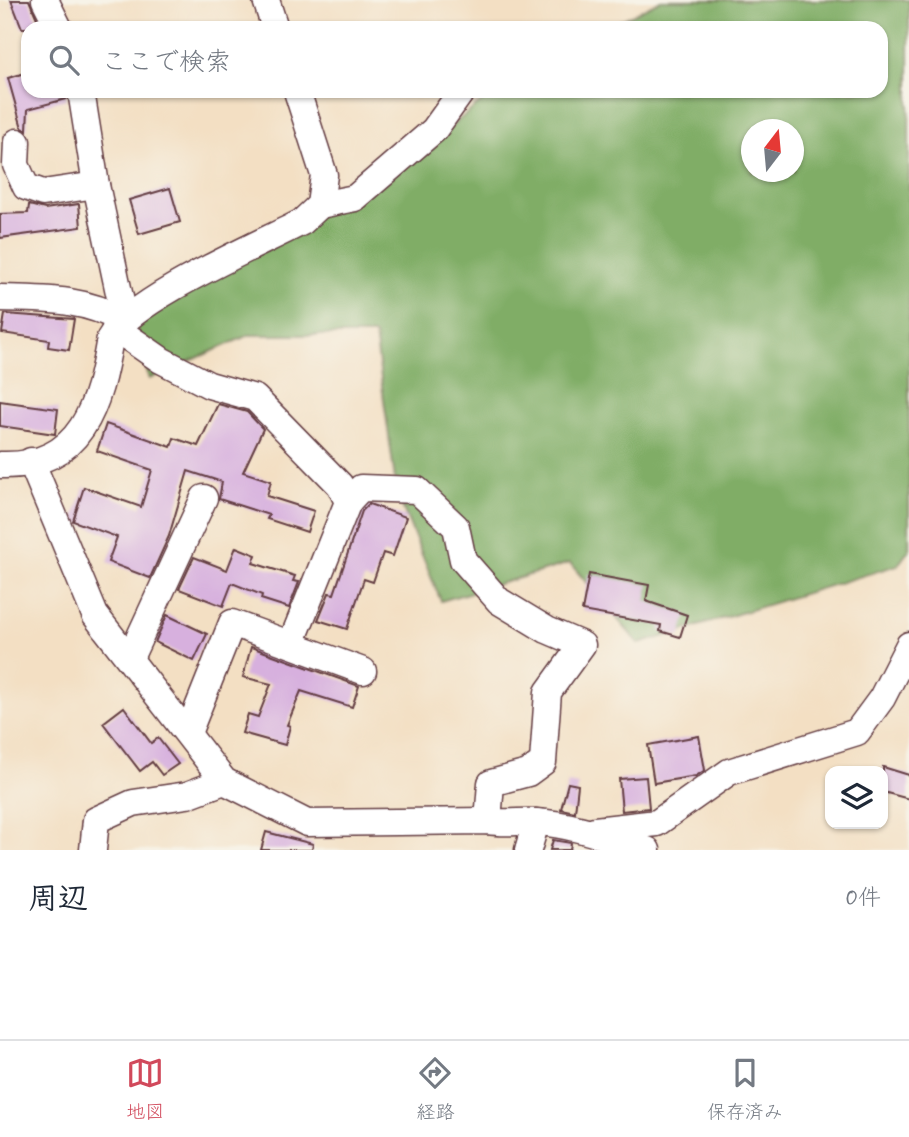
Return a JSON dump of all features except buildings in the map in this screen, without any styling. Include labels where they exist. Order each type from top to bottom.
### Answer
[{"type":"street","points":[[45,0],[56,21]]},
{"type":"street","points":[[265,0],[272,21]]},
{"type":"street","points":[[82,98],[120,325]]},
{"type":"street","points":[[299,98],[324,175],[320,205]]},
{"type":"street","points":[[0,465],[31,461],[72,442],[94,410],[110,338],[120,325],[166,293],[302,222],[320,205],[355,198],[434,130],[457,98]]},
{"type":"street","points":[[18,142],[16,165],[26,187],[43,193],[96,184]]},
{"type":"street","points":[[0,298],[55,299],[99,307],[162,360],[209,385],[255,398],[340,485],[348,502]]},
{"type":"street","points":[[31,461],[95,615],[224,781],[307,823],[536,822],[585,831],[647,850]]},
{"type":"street","points":[[291,644],[348,502],[360,488],[417,490],[456,527],[463,560],[499,601],[547,630],[582,645],[548,692],[543,762],[528,773],[491,783],[488,821]]},
{"type":"street","points":[[130,658],[204,498]]},
{"type":"street","points":[[188,733],[232,623],[363,671]]},
{"type":"street","points":[[585,831],[657,823],[729,772],[856,732],[882,698],[909,645]]},
{"type":"street","points":[[93,850],[96,820],[133,803],[187,795],[224,781]]},
{"type":"street","points":[[528,850],[536,822]]},
{"type":"green space","points":[[661,0],[909,0],[909,550],[898,565],[639,644],[570,563],[441,601],[397,494],[375,335],[249,335],[149,379],[131,306],[405,163],[486,98],[888,98],[888,21],[620,21]]}]
